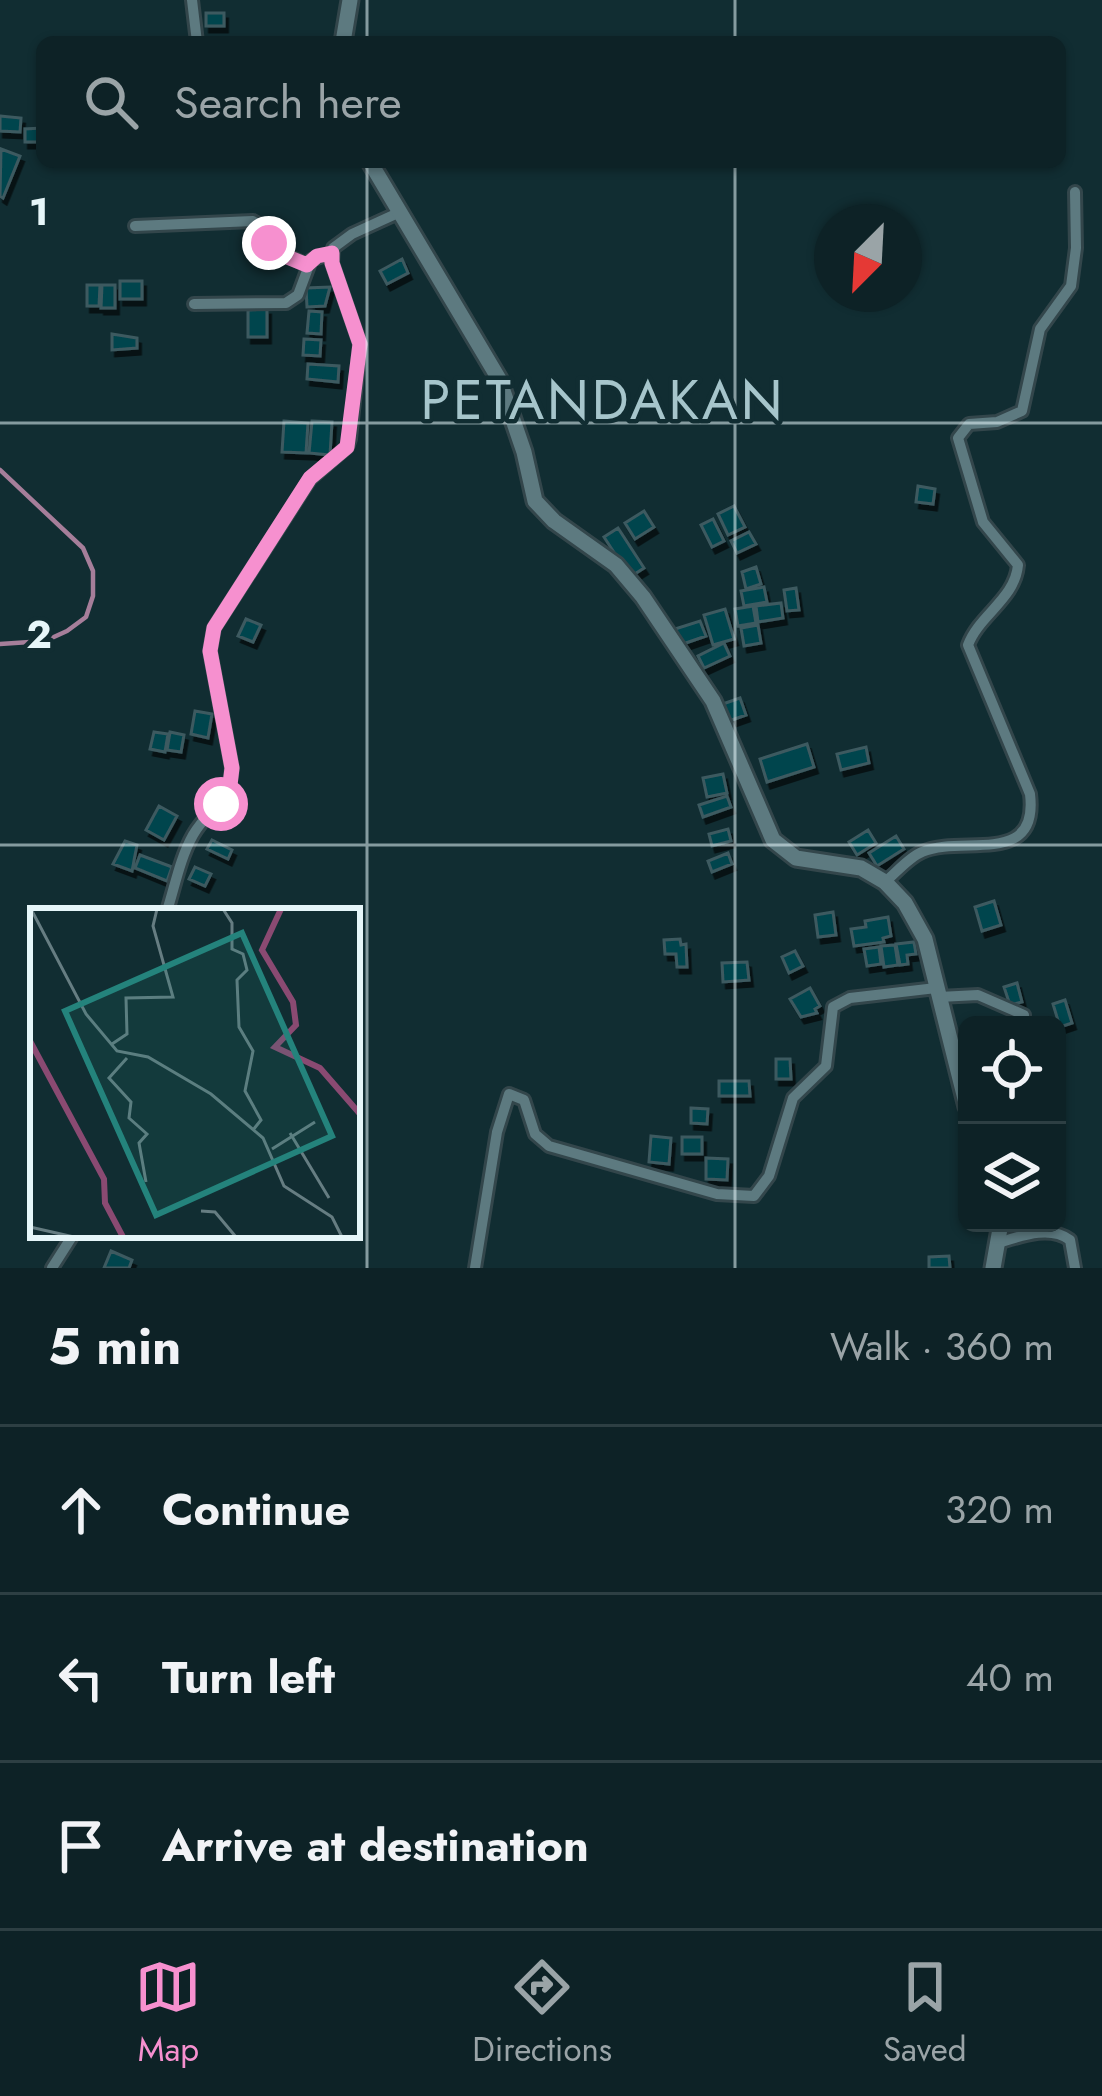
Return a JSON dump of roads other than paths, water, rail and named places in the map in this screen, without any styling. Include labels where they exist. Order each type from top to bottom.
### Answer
[{"type":"street","points":[[192,0],[196,36]]},
{"type":"street","points":[[344,36],[350,0]]},
{"type":"street","points":[[373,168],[499,379],[536,501],[554,521],[616,566],[643,597],[713,701],[773,840],[796,858],[849,865],[885,882],[905,903],[925,939],[958,1072]]},
{"type":"street","points":[[885,882],[921,852],[1005,843],[1020,835],[1030,818],[1030,794],[968,645],[1010,591],[1018,566],[983,522],[958,438],[969,424],[997,422],[1022,411],[1040,329],[1071,286],[1075,192]]},
{"type":"street","points":[[168,908],[190,840],[221,804],[230,785],[232,768],[210,651],[214,628],[310,478],[347,447],[350,439],[360,344],[332,253],[341,241],[398,213]]},
{"type":"street","points":[[135,226],[253,221],[262,226],[277,251],[307,265]]},
{"type":"street","points":[[194,304],[286,303],[298,295],[307,265],[317,256],[332,253]]},
{"type":"street","points":[[475,1268],[497,1132],[509,1094],[524,1100],[535,1135],[549,1146],[717,1194],[754,1196],[769,1176],[793,1098],[826,1066],[833,1007],[850,998],[938,993],[978,995],[1024,1016]]},
{"type":"street","points":[[993,1268],[1000,1232]]},
{"type":"street","points":[[998,1243],[1061,1233],[1070,1240],[1075,1268]]},
{"type":"street","points":[[52,1268],[72,1238]]},
{"type":"waterway","points":[[0,470],[83,548],[93,571],[93,596],[86,617],[45,641],[0,644]]},
{"type":"district","name":"PETANDAKAN","points":[[603,400]]}]
